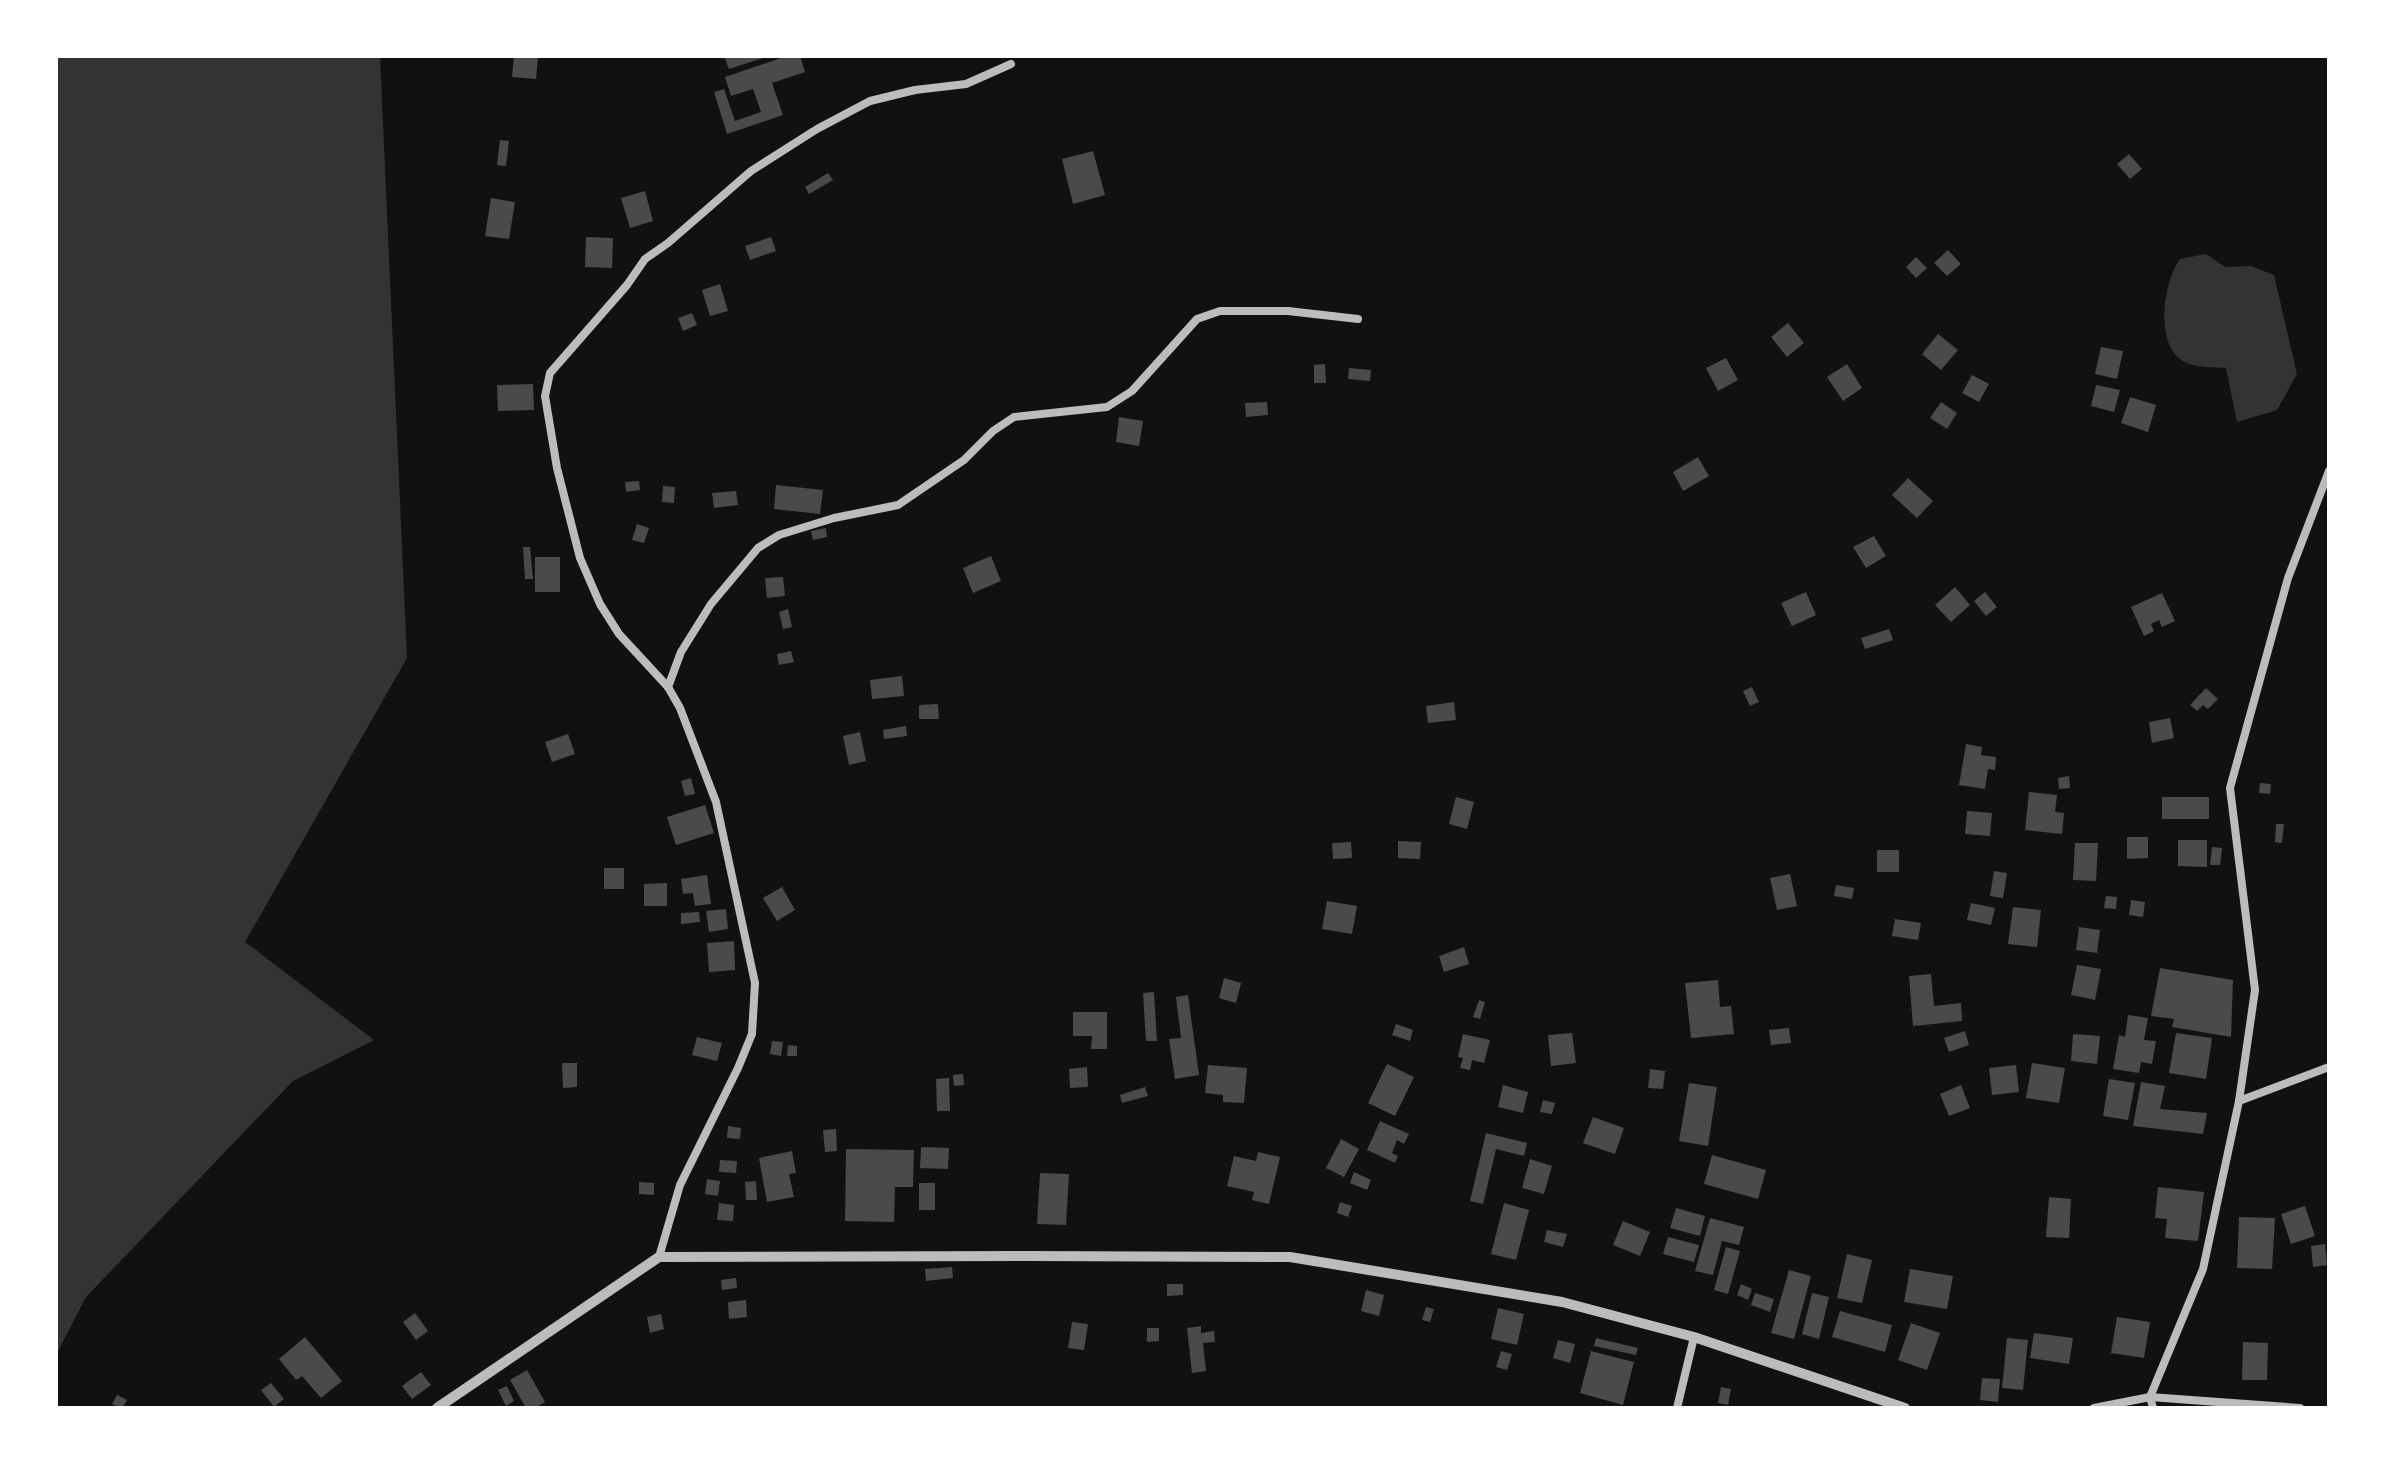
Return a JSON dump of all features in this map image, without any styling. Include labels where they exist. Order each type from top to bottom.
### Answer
[{"type":"street","points":[[659,1257],[680,1185],[752,1034],[755,983],[716,802],[680,708],[668,687],[619,634],[600,604],[580,558],[557,468],[545,396],[550,373],[627,285],[645,259],[751,171],[817,129],[870,101],[915,90],[966,84],[1011,64]]},
{"type":"street","points":[[668,687],[681,652],[711,604],[758,548],[779,535],[834,518],[898,505],[964,460],[993,431],[1014,417],[1107,407],[1132,391],[1197,319],[1220,311],[1288,311],[1358,319]]},
{"type":"street","points":[[2153,1408],[2150,1397],[2203,1269],[2239,1101],[2255,990],[2230,788],[2288,578],[2329,471]]},
{"type":"street","points":[[2239,1101],[2329,1067]]},
{"type":"street","points":[[437,1408],[659,1257],[1290,1257],[1562,1302],[1694,1337],[1905,1408]]},
{"type":"street","points":[[1677,1408],[1694,1337]]},
{"type":"street","points":[[2094,1408],[2150,1397],[2300,1408]]},
{"type":"shaded area","points":[[56,56],[380,56],[407,658],[245,942],[374,1040],[293,1081],[86,1297],[56,1355]]},
{"type":"shaded area","points":[[2206,254],[2225,267],[2251,266],[2274,275],[2297,374],[2277,410],[2237,422],[2226,368],[2187,363],[2176,356],[2169,344],[2164,315],[2174,270],[2180,259]]},
{"type":"building","points":[[514,56],[538,56],[536,79],[512,77]]},
{"type":"building","points":[[724,56],[766,56],[766,57],[729,69]]},
{"type":"building","points":[[787,56],[800,56],[805,72],[772,83],[783,115],[727,134],[714,92],[724,89],[735,121],[761,112],[753,89],[731,96],[725,77]]},
{"type":"building","points":[[500,140],[509,141],[506,166],[497,165]]},
{"type":"building","points":[[1093,151],[1105,195],[1073,204],[1062,159]]},
{"type":"building","points":[[2129,154],[2142,169],[2130,179],[2117,164]]},
{"type":"building","points":[[828,173],[833,180],[809,194],[805,187]]},
{"type":"building","points":[[645,191],[653,221],[630,228],[621,198]]},
{"type":"building","points":[[491,198],[515,202],[509,239],[485,236]]},
{"type":"building","points":[[586,237],[613,238],[612,268],[585,267]]},
{"type":"building","points":[[771,237],[776,251],[750,260],[745,246]]},
{"type":"building","points":[[1948,250],[1961,264],[1947,276],[1934,263]]},
{"type":"building","points":[[1916,257],[1927,268],[1916,278],[1906,267]]},
{"type":"building","points":[[720,284],[728,311],[710,316],[702,290]]},
{"type":"building","points":[[692,313],[697,325],[683,331],[678,318]]},
{"type":"building","points":[[1788,323],[1804,343],[1787,357],[1771,337]]},
{"type":"building","points":[[1938,334],[1958,350],[1941,370],[1922,354]]},
{"type":"building","points":[[2101,347],[2123,351],[2117,379],[2095,374]]},
{"type":"building","points":[[1726,358],[1738,380],[1718,391],[1706,368]]},
{"type":"building","points":[[1325,364],[1326,383],[1314,383],[1314,365]]},
{"type":"building","points":[[1847,364],[1862,388],[1843,401],[1827,377]]},
{"type":"building","points":[[1349,368],[1371,370],[1370,381],[1348,379]]},
{"type":"building","points":[[1972,375],[1989,384],[1979,402],[1962,393]]},
{"type":"building","points":[[533,384],[534,410],[498,411],[497,385]]},
{"type":"building","points":[[2096,385],[2120,390],[2114,412],[2091,406]]},
{"type":"building","points":[[2130,397],[2156,405],[2148,432],[2121,423]]},
{"type":"building","points":[[1267,402],[1268,415],[1246,417],[1245,403]]},
{"type":"building","points":[[1941,402],[1957,413],[1947,429],[1930,418]]},
{"type":"building","points":[[1119,417],[1143,421],[1139,446],[1116,442]]},
{"type":"building","points":[[1698,457],[1709,476],[1683,491],[1673,472]]},
{"type":"building","points":[[1908,478],[1933,501],[1917,518],[1892,495]]},
{"type":"building","points":[[639,481],[640,490],[626,492],[625,482]]},
{"type":"building","points":[[776,485],[823,490],[820,514],[774,509]]},
{"type":"building","points":[[663,486],[675,487],[674,503],[662,502]]},
{"type":"building","points":[[736,491],[738,505],[714,508],[712,493]]},
{"type":"building","points":[[637,524],[649,528],[644,543],[632,540]]},
{"type":"building","points":[[826,528],[827,537],[813,540],[811,531]]},
{"type":"building","points":[[1874,536],[1886,556],[1866,568],[1853,547]]},
{"type":"building","points":[[523,547],[530,547],[533,579],[525,579]]},
{"type":"building","points":[[991,556],[1001,581],[973,593],[963,568]]},
{"type":"building","points":[[535,557],[560,557],[560,592],[535,592]]},
{"type":"building","points":[[783,577],[785,596],[767,598],[765,578]]},
{"type":"building","points":[[1955,587],[1970,605],[1951,622],[1935,605]]},
{"type":"building","points":[[1806,592],[1816,615],[1792,626],[1781,603]]},
{"type":"building","points":[[1985,592],[1997,607],[1986,616],[1974,601]]},
{"type":"building","points":[[2162,593],[2175,621],[2162,627],[2159,620],[2151,624],[2154,631],[2144,636],[2131,607]]},
{"type":"building","points":[[788,609],[792,627],[783,629],[779,612]]},
{"type":"building","points":[[1889,629],[1893,640],[1865,649],[1861,638]]},
{"type":"building","points":[[791,651],[794,662],[779,665],[777,654]]},
{"type":"building","points":[[902,676],[904,696],[872,699],[870,680]]},
{"type":"building","points":[[1752,687],[1759,702],[1750,706],[1743,691]]},
{"type":"building","points":[[2206,688],[2218,699],[2208,709],[2203,705],[2197,711],[2190,705]]},
{"type":"building","points":[[1454,702],[1456,720],[1428,723],[1426,706]]},
{"type":"building","points":[[938,704],[939,719],[919,719],[919,705]]},
{"type":"building","points":[[2170,718],[2174,738],[2152,743],[2149,722]]},
{"type":"building","points":[[906,726],[907,736],[884,739],[883,730]]},
{"type":"building","points":[[860,732],[866,761],[849,765],[843,736]]},
{"type":"building","points":[[568,734],[575,754],[552,762],[545,742]]},
{"type":"building","points":[[1966,744],[1982,747],[1981,755],[1996,757],[1995,770],[1988,769],[1985,789],[1959,785]]},
{"type":"building","points":[[2069,776],[2070,788],[2059,789],[2058,778]]},
{"type":"building","points":[[691,778],[695,794],[685,796],[681,781]]},
{"type":"building","points":[[2260,783],[2271,784],[2270,794],[2259,793]]},
{"type":"building","points":[[2029,792],[2057,795],[2055,812],[2064,813],[2062,834],[2025,830]]},
{"type":"building","points":[[1456,797],[1474,802],[1467,829],[1449,824]]},
{"type":"building","points":[[2162,797],[2209,797],[2209,819],[2162,819]]},
{"type":"building","points":[[705,805],[714,833],[676,845],[667,817]]},
{"type":"building","points":[[1967,811],[1992,813],[1990,836],[1965,834]]},
{"type":"building","points":[[2276,824],[2284,824],[2282,843],[2275,842]]},
{"type":"building","points":[[2127,837],[2148,837],[2148,858],[2127,859]]},
{"type":"building","points":[[2178,840],[2207,840],[2207,867],[2178,866]]},
{"type":"building","points":[[1398,841],[1421,842],[1420,859],[1398,858]]},
{"type":"building","points":[[1351,842],[1352,858],[1333,859],[1332,843]]},
{"type":"building","points":[[2075,843],[2098,843],[2096,881],[2073,880]]},
{"type":"building","points":[[2212,847],[2222,848],[2220,865],[2210,865]]},
{"type":"building","points":[[1877,850],[1899,850],[1899,872],[1877,872]]},
{"type":"building","points":[[604,868],[624,868],[624,889],[604,889]]},
{"type":"building","points":[[1994,871],[2007,873],[2003,898],[1990,896]]},
{"type":"building","points":[[1790,874],[1797,906],[1777,910],[1770,878]]},
{"type":"building","points":[[707,875],[711,904],[695,906],[693,893],[683,894],[681,879]]},
{"type":"building","points":[[667,883],[667,906],[644,906],[644,884]]},
{"type":"building","points":[[1836,885],[1854,888],[1852,899],[1834,896]]},
{"type":"building","points":[[782,887],[795,910],[777,921],[763,898]]},
{"type":"building","points":[[2106,896],[2117,897],[2116,909],[2104,908]]},
{"type":"building","points":[[2131,900],[2145,902],[2143,917],[2129,915]]},
{"type":"building","points":[[1327,901],[1357,906],[1352,934],[1322,929]]},
{"type":"building","points":[[1971,903],[1995,908],[1991,925],[1967,920]]},
{"type":"building","points":[[2013,907],[2041,910],[2037,947],[2008,944]]},
{"type":"building","points":[[726,909],[728,929],[709,932],[706,911]]},
{"type":"building","points":[[699,912],[700,922],[681,924],[681,913]]},
{"type":"building","points":[[1895,919],[1921,923],[1918,940],[1892,936]]},
{"type":"building","points":[[2079,927],[2100,930],[2097,953],[2076,950]]},
{"type":"building","points":[[734,941],[735,970],[709,972],[707,943]]},
{"type":"building","points":[[1464,947],[1469,964],[1444,972],[1439,956]]},
{"type":"building","points":[[2077,965],[2101,969],[2095,1000],[2071,995]]},
{"type":"building","points":[[2160,968],[2233,980],[2231,1037],[2172,1027],[2174,1019],[2151,1016]]},
{"type":"building","points":[[1931,974],[1934,1006],[1961,1003],[1962,1021],[1913,1026],[1909,976]]},
{"type":"building","points":[[1224,978],[1241,983],[1236,1003],[1219,998]]},
{"type":"building","points":[[1718,980],[1720,1007],[1731,1006],[1734,1034],[1691,1038],[1685,983]]},
{"type":"building","points":[[1154,992],[1157,1041],[1146,1041],[1143,993]]},
{"type":"building","points":[[1188,995],[1199,1075],[1175,1079],[1169,1039],[1181,1038],[1176,997]]},
{"type":"building","points":[[1479,1000],[1485,1002],[1480,1019],[1473,1017]]},
{"type":"building","points":[[1073,1012],[1107,1012],[1107,1049],[1091,1049],[1092,1036],[1073,1036]]},
{"type":"building","points":[[2128,1015],[2148,1018],[2144,1040],[2156,1041],[2152,1064],[2141,1062],[2139,1073],[2113,1069],[2119,1035],[2125,1037]]},
{"type":"building","points":[[1396,1024],[1413,1030],[1410,1041],[1392,1035]]},
{"type":"building","points":[[1789,1028],[1791,1043],[1771,1045],[1769,1030]]},
{"type":"building","points":[[1965,1031],[1969,1045],[1949,1052],[1944,1038]]},
{"type":"building","points":[[1572,1033],[1576,1063],[1551,1066],[1548,1035]]},
{"type":"building","points":[[2176,1033],[2212,1038],[2206,1079],[2169,1073]]},
{"type":"building","points":[[1463,1034],[1490,1040],[1484,1063],[1472,1060],[1470,1070],[1460,1068],[1463,1058],[1458,1057]]},
{"type":"building","points":[[2073,1034],[2100,1036],[2097,1064],[2071,1061]]},
{"type":"building","points":[[697,1037],[722,1043],[717,1061],[692,1055]]},
{"type":"building","points":[[772,1041],[783,1042],[781,1056],[770,1054]]},
{"type":"building","points":[[788,1045],[797,1046],[797,1056],[787,1056]]},
{"type":"building","points":[[562,1063],[577,1063],[577,1087],[563,1088]]},
{"type":"building","points":[[2032,1063],[2065,1068],[2059,1103],[2026,1098]]},
{"type":"building","points":[[1387,1064],[1414,1077],[1395,1116],[1368,1103]]},
{"type":"building","points":[[1208,1065],[1247,1068],[1244,1103],[1223,1102],[1223,1095],[1205,1093]]},
{"type":"building","points":[[2016,1065],[2019,1092],[1992,1095],[1989,1068]]},
{"type":"building","points":[[1087,1067],[1088,1087],[1070,1088],[1069,1069]]},
{"type":"building","points":[[1650,1069],[1665,1071],[1663,1089],[1648,1088]]},
{"type":"building","points":[[963,1074],[964,1085],[954,1086],[953,1075]]},
{"type":"building","points":[[949,1078],[950,1111],[937,1111],[936,1079]]},
{"type":"building","points":[[2109,1079],[2135,1083],[2128,1120],[2103,1116]]},
{"type":"building","points":[[2141,1082],[2165,1086],[2160,1109],[2207,1113],[2203,1134],[2133,1126]]},
{"type":"building","points":[[1689,1083],[1717,1087],[1708,1146],[1679,1141]]},
{"type":"building","points":[[1503,1085],[1528,1092],[1523,1113],[1498,1107]]},
{"type":"building","points":[[1961,1085],[1970,1108],[1949,1116],[1940,1094]]},
{"type":"building","points":[[1145,1087],[1148,1096],[1122,1103],[1120,1095]]},
{"type":"building","points":[[1543,1100],[1555,1103],[1552,1114],[1540,1112]]},
{"type":"building","points":[[1593,1117],[1624,1128],[1615,1154],[1583,1143]]},
{"type":"building","points":[[1380,1121],[1409,1134],[1404,1144],[1397,1140],[1392,1153],[1398,1156],[1395,1163],[1367,1150]]},
{"type":"building","points":[[728,1126],[741,1128],[740,1139],[727,1138]]},
{"type":"building","points":[[836,1129],[837,1151],[825,1152],[823,1130]]},
{"type":"building","points":[[1486,1133],[1527,1143],[1524,1156],[1496,1149],[1483,1204],[1470,1201]]},
{"type":"building","points":[[1341,1139],[1359,1149],[1344,1177],[1326,1168]]},
{"type":"building","points":[[921,1147],[949,1148],[948,1169],[920,1168]]},
{"type":"building","points":[[846,1149],[914,1150],[913,1187],[895,1187],[894,1222],[845,1221]]},
{"type":"building","points":[[792,1151],[796,1173],[789,1174],[794,1197],[767,1202],[759,1158]]},
{"type":"building","points":[[1258,1152],[1280,1157],[1269,1204],[1252,1200],[1254,1192],[1227,1186],[1234,1156],[1256,1161]]},
{"type":"building","points":[[1712,1155],[1766,1170],[1758,1199],[1704,1184]]},
{"type":"building","points":[[1530,1159],[1552,1166],[1544,1194],[1522,1188]]},
{"type":"building","points":[[720,1160],[737,1161],[736,1173],[719,1172]]},
{"type":"building","points":[[1354,1172],[1371,1180],[1367,1190],[1350,1183]]},
{"type":"building","points":[[1040,1173],[1069,1174],[1066,1225],[1037,1224]]},
{"type":"building","points":[[707,1179],[720,1181],[718,1196],[705,1194]]},
{"type":"building","points":[[756,1181],[757,1200],[746,1200],[745,1182]]},
{"type":"building","points":[[639,1182],[654,1183],[654,1195],[639,1194]]},
{"type":"building","points":[[919,1183],[935,1183],[935,1210],[919,1210]]},
{"type":"building","points":[[2158,1187],[2204,1192],[2198,1241],[2165,1238],[2167,1219],[2155,1218]]},
{"type":"building","points":[[2049,1197],[2071,1199],[2069,1238],[2046,1237]]},
{"type":"building","points":[[1340,1202],[1352,1206],[1348,1217],[1337,1213]]},
{"type":"building","points":[[719,1203],[734,1205],[733,1221],[717,1220]]},
{"type":"building","points":[[1504,1203],[1529,1210],[1516,1260],[1491,1254]]},
{"type":"building","points":[[2305,1206],[2315,1236],[2291,1244],[2281,1214]]},
{"type":"building","points":[[1676,1208],[1705,1216],[1700,1236],[1670,1228]]},
{"type":"building","points":[[2239,1217],[2275,1218],[2272,1269],[2237,1268]]},
{"type":"building","points":[[1710,1218],[1744,1227],[1739,1245],[1722,1241],[1713,1275],[1695,1271]]},
{"type":"building","points":[[1623,1221],[1650,1232],[1640,1256],[1613,1245]]},
{"type":"building","points":[[1547,1230],[1567,1234],[1563,1247],[1544,1242]]},
{"type":"building","points":[[1668,1237],[1699,1245],[1694,1262],[1663,1254]]},
{"type":"building","points":[[2325,1244],[2327,1265],[2313,1267],[2311,1246]]},
{"type":"building","points":[[1726,1247],[1740,1251],[1728,1294],[1714,1290]]},
{"type":"building","points":[[1847,1254],[1872,1260],[1862,1303],[1837,1298]]},
{"type":"building","points":[[952,1267],[953,1278],[926,1281],[925,1269]]},
{"type":"building","points":[[1910,1269],[1953,1276],[1947,1309],[1904,1302]]},
{"type":"building","points":[[1789,1270],[1811,1276],[1794,1339],[1771,1333]]},
{"type":"building","points":[[736,1278],[737,1288],[722,1290],[721,1280]]},
{"type":"building","points":[[1167,1284],[1183,1284],[1183,1295],[1167,1296]]},
{"type":"building","points":[[1741,1284],[1752,1289],[1748,1300],[1737,1295]]},
{"type":"building","points":[[1366,1290],[1384,1295],[1379,1316],[1361,1311]]},
{"type":"building","points":[[1755,1293],[1774,1299],[1770,1312],[1751,1305]]},
{"type":"building","points":[[1812,1293],[1829,1297],[1819,1339],[1802,1334]]},
{"type":"building","points":[[746,1300],[747,1317],[729,1319],[728,1302]]},
{"type":"building","points":[[1426,1307],[1434,1309],[1430,1322],[1422,1320]]},
{"type":"building","points":[[1498,1308],[1524,1314],[1517,1345],[1491,1339]]},
{"type":"building","points":[[1840,1311],[1892,1325],[1885,1352],[1832,1337]]},
{"type":"building","points":[[415,1313],[428,1331],[416,1340],[403,1322]]},
{"type":"building","points":[[661,1314],[664,1329],[650,1333],[647,1317]]},
{"type":"building","points":[[2117,1317],[2150,1322],[2144,1358],[2111,1353]]},
{"type":"building","points":[[1072,1322],[1088,1324],[1084,1350],[1068,1348]]},
{"type":"building","points":[[1911,1323],[1940,1333],[1927,1370],[1898,1360]]},
{"type":"building","points":[[1201,1326],[1201,1333],[1214,1331],[1215,1342],[1203,1343],[1206,1371],[1192,1373],[1187,1328]]},
{"type":"building","points":[[1147,1328],[1159,1328],[1159,1341],[1147,1342]]},
{"type":"building","points":[[2034,1333],[2073,1338],[2069,1364],[2030,1358]]},
{"type":"building","points":[[305,1337],[342,1381],[321,1398],[302,1376],[296,1380],[279,1359]]},
{"type":"building","points":[[1596,1338],[1638,1348],[1636,1355],[1594,1346]]},
{"type":"building","points":[[2007,1338],[2028,1340],[2023,1390],[2002,1388]]},
{"type":"building","points":[[1558,1340],[1575,1344],[1570,1363],[1553,1358]]},
{"type":"building","points":[[2243,1342],[2268,1343],[2267,1380],[2242,1380]]},
{"type":"building","points":[[1501,1351],[1512,1354],[1507,1370],[1496,1367]]},
{"type":"building","points":[[1591,1351],[1634,1362],[1623,1405],[1580,1393]]},
{"type":"building","points":[[527,1370],[545,1402],[535,1408],[526,1408],[510,1380]]},
{"type":"building","points":[[421,1372],[431,1385],[412,1399],[402,1386]]},
{"type":"building","points":[[1982,1378],[2000,1379],[1998,1402],[1980,1400]]},
{"type":"building","points":[[271,1383],[284,1399],[274,1407],[261,1390]]},
{"type":"building","points":[[507,1386],[514,1401],[506,1406],[498,1390]]},
{"type":"building","points":[[1721,1387],[1731,1389],[1728,1405],[1718,1403]]},
{"type":"building","points":[[117,1395],[127,1400],[122,1408],[112,1404]]}]
